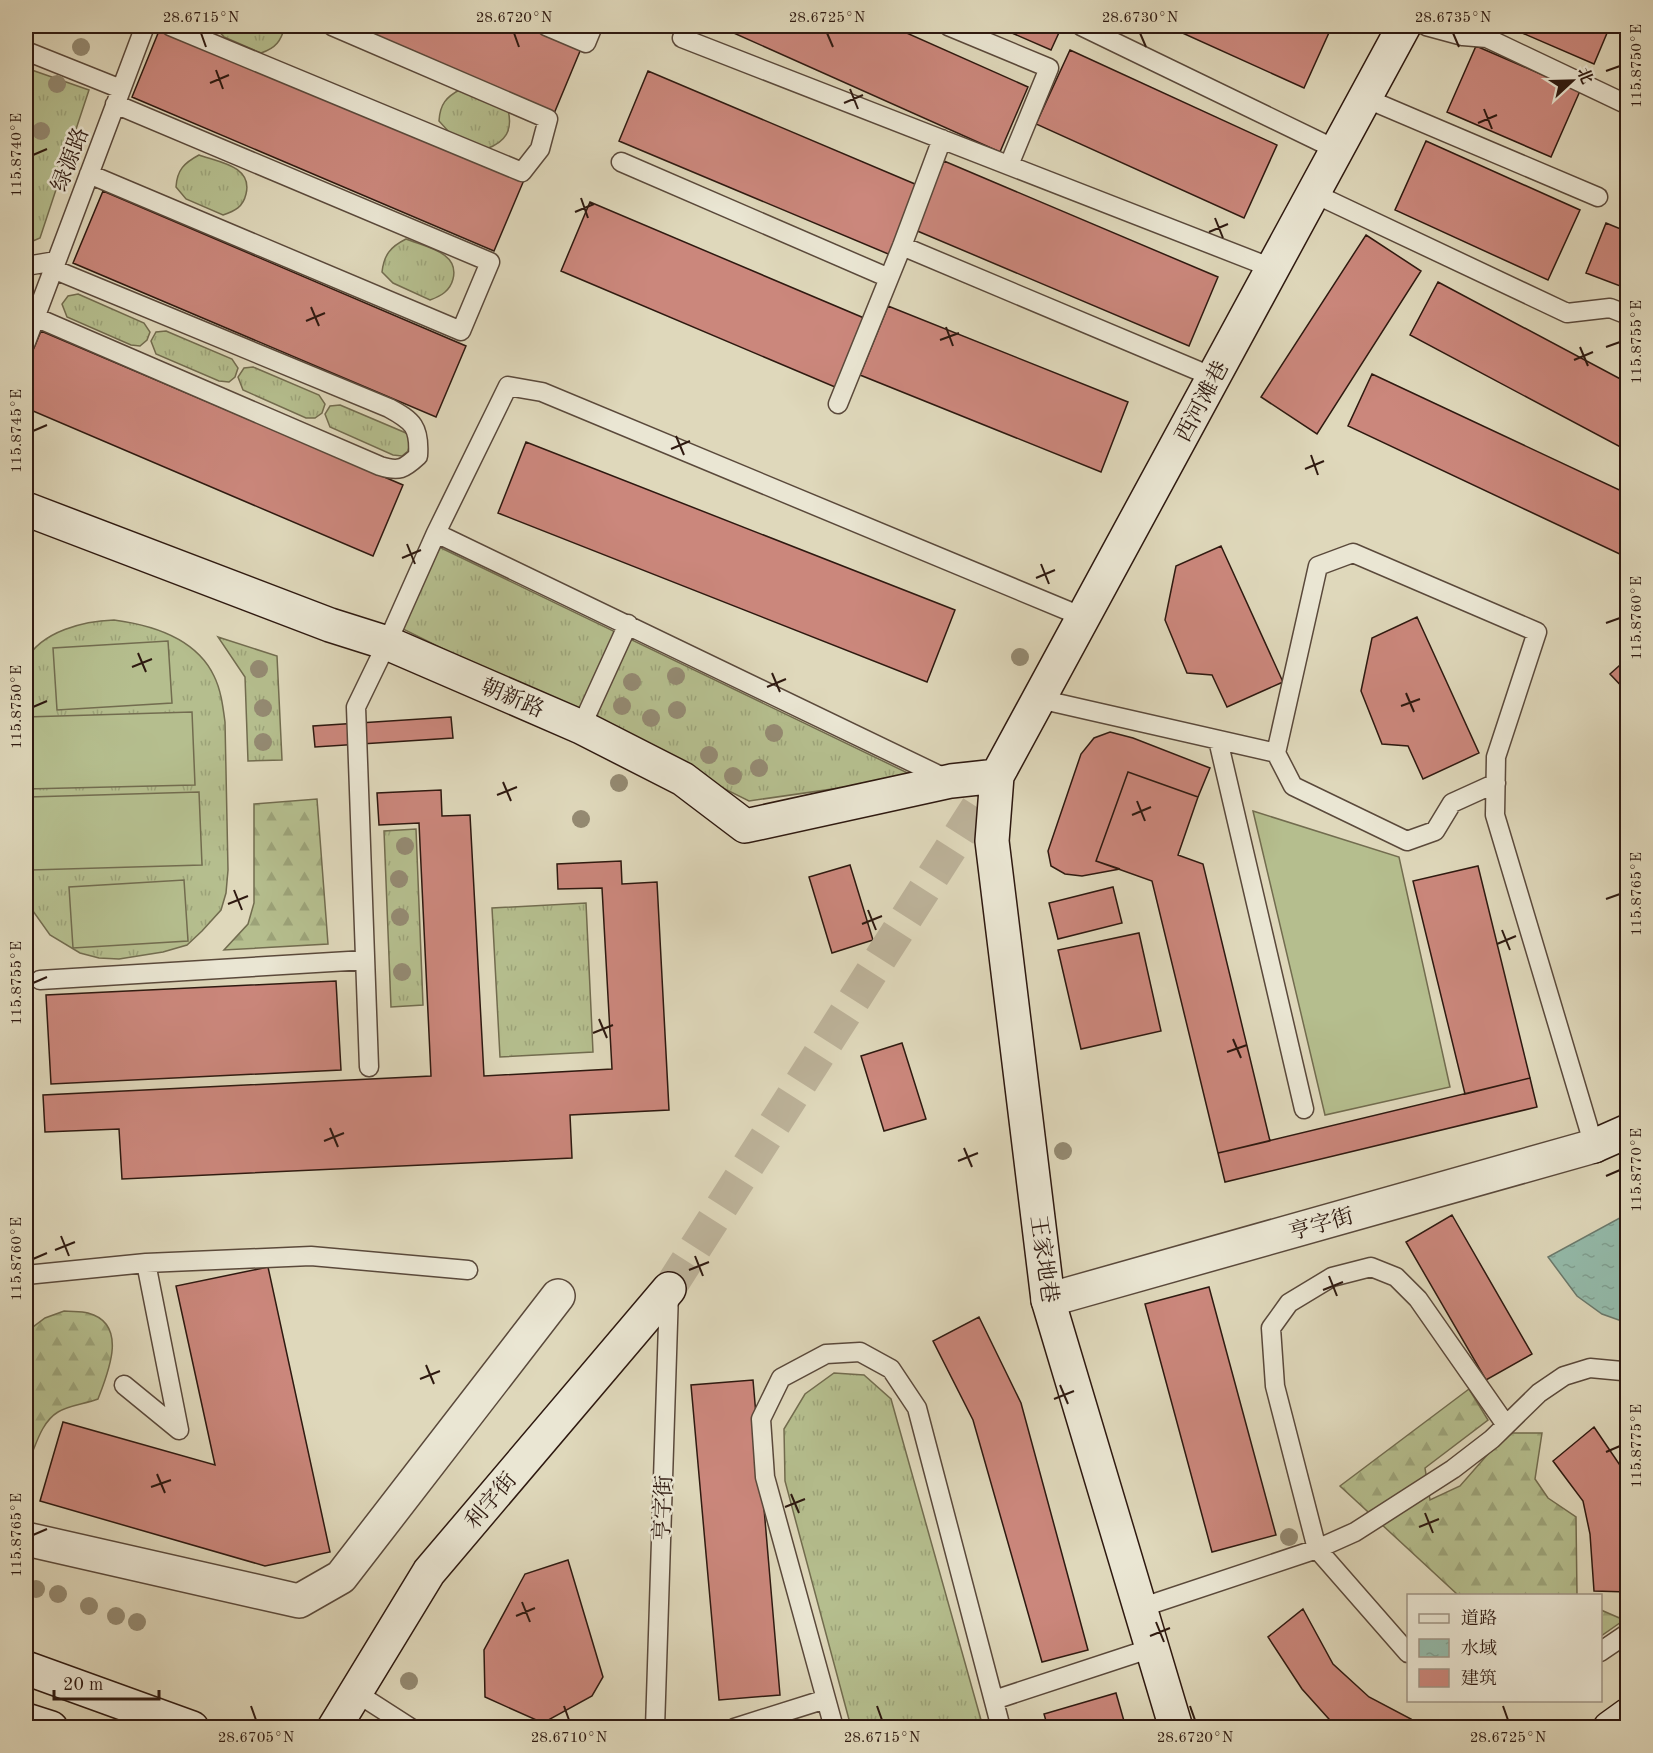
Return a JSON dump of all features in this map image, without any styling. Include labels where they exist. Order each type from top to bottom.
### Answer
[{"type":"street","name":"西河滩巷","points":[[997,776],[1404,26]]},
{"type":"street","name":"朝新路","points":[[26,509],[330,625],[387,643],[581,727],[683,779],[745,825],[951,781],[997,776]]},
{"type":"street","name":"王家地巷","points":[[997,776],[992,840],[1048,1300],[1176,1728]]},
{"type":"street","name":"亨字街","points":[[1048,1300],[1593,1146],[1628,1131]]},
{"type":"street","name":"利字街","points":[[334,1728],[429,1572],[669,1289]]},
{"type":"street","points":[[26,1539],[299,1601],[341,1577],[558,1296]]},
{"type":"street","points":[[26,1668],[192,1728]]},
{"type":"street","points":[[1610,1728],[1628,1715]]},
{"type":"street","points":[[26,1720],[51,1728]]},
{"type":"lane","name":"绿源路","points":[[26,342],[145,26]]},
{"type":"lane","points":[[170,26],[522,172],[540,149],[548,119],[332,26]]},
{"type":"lane","points":[[546,26],[586,43],[593,26]]},
{"type":"lane","points":[[948,26],[1049,68],[1009,165]]},
{"type":"lane","points":[[1081,26],[1337,150]]},
{"type":"lane","points":[[1426,26],[1463,36],[1487,38],[1628,105]]},
{"type":"lane","points":[[682,38],[1272,268]]},
{"type":"lane","points":[[26,51],[118,97],[490,262],[462,331],[89,174]]},
{"type":"lane","points":[[1365,98],[1598,197]]},
{"type":"lane","points":[[838,404],[902,246],[942,139]]},
{"type":"lane","points":[[621,162],[889,278]]},
{"type":"lane","points":[[1313,193],[1567,314],[1610,308],[1628,315]]},
{"type":"lane","points":[[902,246],[1213,377]]},
{"type":"lane","points":[[26,266],[55,265],[389,408],[410,419],[416,429],[419,444],[418,456],[406,468],[390,469],[380,466],[35,317]]},
{"type":"lane","points":[[369,1066],[356,707],[436,533],[508,386],[542,392],[1083,617]]},
{"type":"lane","points":[[436,533],[951,781]]},
{"type":"lane","points":[[1496,783],[1452,803],[1435,831],[1407,841],[1293,786],[1276,753],[1318,566],[1353,553],[1537,632],[1496,757],[1496,783],[1495,815],[1593,1146]]},
{"type":"lane","points":[[581,727],[628,624]]},
{"type":"lane","points":[[1039,699],[1276,753]]},
{"type":"lane","points":[[1218,740],[1304,1109]]},
{"type":"lane","points":[[39,980],[365,960]]},
{"type":"lane","points":[[26,1275],[146,1263],[311,1256],[468,1270]]},
{"type":"lane","points":[[124,1384],[179,1430],[146,1263]]},
{"type":"lane","points":[[1407,1652],[1317,1549],[1275,1386],[1271,1328],[1289,1303],[1332,1277],[1371,1267],[1396,1277],[1418,1299],[1506,1425]]},
{"type":"lane","name":"亨字街","points":[[655,1728],[669,1289]]},
{"type":"lane","points":[[834,1728],[765,1477],[761,1419],[781,1377],[826,1354],[860,1352],[891,1369],[917,1408],[1001,1728]]},
{"type":"lane","points":[[1140,1608],[1317,1549],[1356,1532],[1453,1469],[1491,1439],[1539,1393],[1564,1376],[1590,1368],[1622,1371],[1628,1374]]},
{"type":"lane","points":[[1602,1651],[1628,1633]]},
{"type":"lane","points":[[994,1700],[1152,1648]]},
{"type":"lane","points":[[355,1692],[411,1728]]},
{"type":"lane","points":[[734,1728],[826,1699]]},
{"type":"green space","points":[[214,26],[285,26],[277,43],[271,49],[261,53],[224,37]]},
{"type":"green space","points":[[26,68],[89,90],[40,238],[26,244]]},
{"type":"green space","points":[[461,89],[508,110],[509,129],[499,143],[486,149],[449,132],[439,121],[445,102]]},
{"type":"green space","points":[[199,155],[224,163],[239,171],[244,177],[247,185],[246,194],[238,208],[223,215],[186,199],[176,187],[182,168]]},
{"type":"green space","points":[[406,239],[439,252],[451,262],[454,270],[453,279],[450,287],[441,295],[430,300],[393,283],[382,272],[389,252]]},
{"type":"green space","points":[[78,294],[144,323],[150,332],[147,340],[140,346],[131,345],[67,317],[62,304],[68,296]]},
{"type":"green space","points":[[166,331],[232,359],[238,368],[235,377],[229,382],[219,381],[156,354],[151,341],[156,332]]},
{"type":"green space","points":[[253,367],[319,395],[325,404],[322,413],[315,418],[306,418],[243,390],[238,377],[244,368]]},
{"type":"green space","points":[[340,405],[406,433],[411,438],[408,451],[402,456],[393,455],[330,427],[325,414],[330,406]]},
{"type":"green space","points":[[437,546],[916,777],[749,801],[403,629]]},
{"type":"green space","points":[[114,620],[158,630],[172,636],[196,652],[214,676],[220,693],[225,722],[228,870],[226,893],[221,910],[187,945],[163,952],[119,959],[99,958],[80,953],[50,935],[28,904],[26,871],[26,660],[33,650],[53,635],[77,625]]},
{"type":"green space","points":[[218,637],[277,656],[282,760],[248,761],[245,677]]},
{"type":"green space","points":[[168,641],[172,703],[57,710],[53,648]]},
{"type":"green space","points":[[192,712],[195,785],[26,789],[26,717]]},
{"type":"green space","points":[[199,792],[202,865],[31,870],[29,797]]},
{"type":"green space","points":[[317,799],[328,944],[224,950],[248,924],[254,903],[254,804]]},
{"type":"green space","points":[[1253,811],[1399,857],[1450,1087],[1325,1115]]},
{"type":"green space","points":[[416,829],[423,1005],[391,1007],[384,831]]},
{"type":"green space","points":[[184,880],[188,941],[73,948],[69,887]]},
{"type":"green space","points":[[586,903],[593,1052],[500,1057],[492,908]]},
{"type":"green space","points":[[64,1311],[88,1313],[101,1319],[108,1327],[112,1338],[110,1363],[98,1399],[67,1408],[53,1416],[41,1432],[31,1456],[26,1454],[26,1347],[29,1330],[45,1318]]},
{"type":"green space","points":[[834,1373],[864,1375],[891,1399],[983,1727],[851,1727],[785,1481],[784,1429],[805,1394]]},
{"type":"green space","points":[[1469,1389],[1488,1420],[1425,1468],[1430,1500],[1460,1486],[1488,1454],[1511,1433],[1542,1433],[1535,1479],[1548,1498],[1576,1517],[1577,1594],[1457,1594],[1340,1486]]},
{"type":"green space","points":[[1602,1610],[1624,1620],[1602,1635]]},
{"type":"water","points":[[1627,1214],[1627,1323],[1602,1314],[1577,1296],[1548,1257]]},
{"type":"building","points":[[161,26],[524,180],[494,251],[132,97]]},
{"type":"building","points":[[341,26],[539,26],[583,44],[553,116]]},
{"type":"building","points":[[718,26],[891,26],[1028,87],[1000,152]]},
{"type":"building","points":[[996,26],[1062,26],[1051,50]]},
{"type":"building","points":[[1167,26],[1332,26],[1304,88]]},
{"type":"building","points":[[1506,26],[1610,26],[1594,64]]},
{"type":"building","points":[[1476,46],[1580,91],[1551,157],[1447,112]]},
{"type":"building","points":[[1070,50],[1277,145],[1244,218],[1036,124]]},
{"type":"building","points":[[648,71],[922,187],[893,256],[619,141]]},
{"type":"building","points":[[1426,141],[1580,210],[1548,280],[1395,210]]},
{"type":"building","points":[[944,161],[1218,277],[1189,346],[915,230]]},
{"type":"building","points":[[103,191],[466,346],[436,417],[73,263]]},
{"type":"building","points":[[590,202],[864,318],[835,387],[561,271]]},
{"type":"building","points":[[1606,223],[1628,232],[1628,289],[1586,273]]},
{"type":"building","points":[[1366,235],[1421,271],[1317,434],[1261,397]]},
{"type":"building","points":[[1438,282],[1628,383],[1628,451],[1410,335]]},
{"type":"building","points":[[888,306],[1128,402],[1101,472],[860,375]]},
{"type":"building","points":[[41,331],[403,485],[373,556],[26,408],[26,367]]},
{"type":"building","points":[[1372,374],[1628,494],[1628,550],[1624,556],[1348,426]]},
{"type":"building","points":[[526,442],[955,610],[927,682],[498,513]]},
{"type":"building","points":[[1221,546],[1283,682],[1227,707],[1212,675],[1187,673],[1165,620],[1176,566]]},
{"type":"building","points":[[1417,617],[1479,753],[1423,779],[1408,746],[1382,744],[1361,691],[1372,638]]},
{"type":"building","points":[[1628,658],[1628,693],[1610,674]]},
{"type":"building","points":[[451,717],[453,738],[315,747],[313,726]]},
{"type":"building","points":[[1110,732],[1133,738],[1210,768],[1198,797],[1128,772],[1096,861],[1120,869],[1082,876],[1065,874],[1051,866],[1048,851],[1081,754],[1094,738]]},
{"type":"building","points":[[1128,772],[1198,797],[1178,855],[1203,864],[1270,1141],[1218,1153],[1152,881],[1096,861]]},
{"type":"building","points":[[441,790],[442,816],[470,815],[484,1076],[612,1069],[602,888],[558,889],[557,864],[621,861],[622,884],[657,882],[669,1110],[570,1115],[572,1158],[122,1179],[119,1129],[45,1132],[43,1095],[431,1076],[419,823],[379,825],[377,793]]},
{"type":"building","points":[[850,865],[873,940],[832,953],[809,877]]},
{"type":"building","points":[[1478,866],[1530,1078],[1465,1094],[1413,881]]},
{"type":"building","points":[[1113,887],[1122,923],[1058,939],[1049,903]]},
{"type":"building","points":[[1139,933],[1161,1031],[1081,1049],[1058,950]]},
{"type":"building","points":[[336,981],[341,1070],[51,1084],[46,995]]},
{"type":"building","points":[[902,1043],[926,1119],[884,1131],[861,1056]]},
{"type":"building","points":[[1530,1078],[1537,1107],[1225,1182],[1218,1153]]},
{"type":"building","points":[[1452,1215],[1532,1354],[1486,1380],[1406,1242]]},
{"type":"building","points":[[268,1267],[330,1552],[265,1566],[40,1501],[63,1422],[215,1465],[176,1286]]},
{"type":"building","points":[[1209,1287],[1276,1535],[1212,1552],[1145,1304]]},
{"type":"building","points":[[979,1317],[1021,1403],[1088,1650],[1042,1662],[973,1420],[933,1341]]},
{"type":"building","points":[[753,1380],[780,1695],[719,1700],[691,1385]]},
{"type":"building","points":[[1594,1427],[1628,1477],[1628,1592],[1594,1591],[1590,1534],[1583,1501],[1553,1461]]},
{"type":"building","points":[[568,1560],[603,1677],[592,1696],[543,1723],[485,1697],[484,1650],[525,1574]]},
{"type":"building","points":[[1303,1609],[1333,1664],[1369,1697],[1411,1719],[1405,1728],[1337,1728],[1302,1689],[1268,1637]]},
{"type":"building","points":[[1116,1693],[1126,1728],[1048,1728],[1044,1714]]},
{"type":"tunnel","points":[[669,1289],[997,776]]}]
